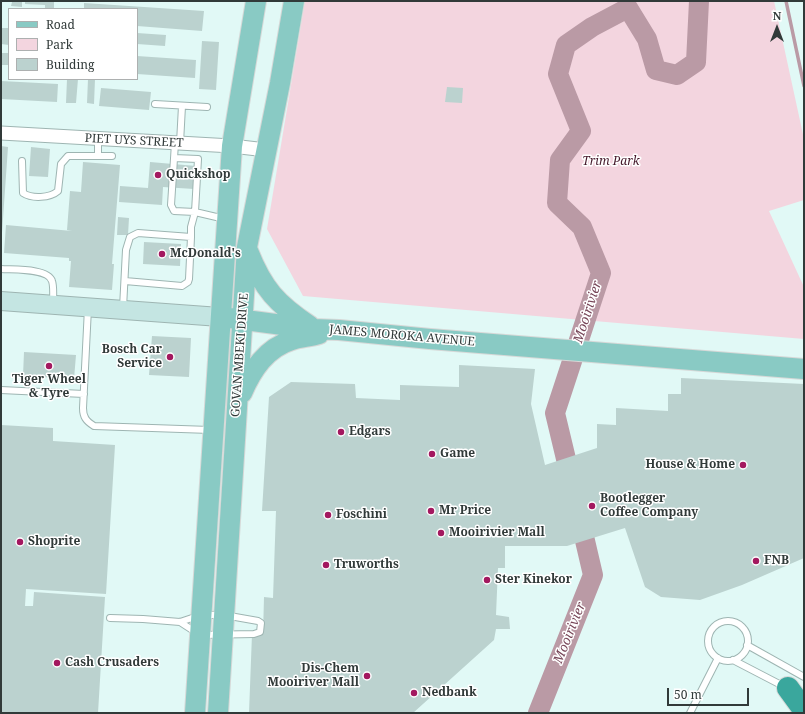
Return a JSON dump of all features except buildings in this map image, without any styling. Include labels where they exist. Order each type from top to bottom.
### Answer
[{"type":"highway","points":[[799,687],[804,710]]},
{"type":"main road","name":"GOVAN MBEKI DRIVE","points":[[195,713],[232,146],[256,1]]},
{"type":"main road","name":"GOVAN MBEKI DRIVE","points":[[218,713],[247,247],[280,83],[294,1]]},
{"type":"main road","points":[[247,247],[261,281],[272,295],[291,314],[313,328]]},
{"type":"main road","name":"JAMES MOROKA AVENUE","points":[[220,317],[243,318],[313,328],[430,339],[620,353],[804,369]]},
{"type":"main road","points":[[238,402],[254,369],[264,357],[279,345],[292,340],[339,330]]},
{"type":"street","name":"PIET UYS STREET","points":[[1,133],[232,146],[266,150]]},
{"type":"street","name":"JAMES MOROKA AVENUE","points":[[1,301],[220,317]]},
{"type":"lane","points":[[155,104],[207,107]]},
{"type":"lane","points":[[182,106],[174,158],[171,205],[174,212],[195,212],[227,219]]},
{"type":"lane","points":[[98,138],[98,156]]},
{"type":"lane","points":[[22,161],[23,193],[27,196],[46,197],[58,191],[61,164],[68,156],[112,156]]},
{"type":"lane","points":[[125,282],[182,286],[186,284],[189,279],[191,227],[195,212],[198,159],[174,158]]},
{"type":"lane","points":[[123,311],[126,250],[130,237],[138,233],[191,237]]},
{"type":"lane","points":[[1,269],[38,272],[47,275],[53,283],[53,305]]},
{"type":"lane","points":[[88,308],[83,416],[87,422],[94,426],[214,430]]},
{"type":"lane","points":[[1,390],[84,394]]},
{"type":"lane","points":[[110,618],[180,622],[201,615],[224,615],[258,621],[261,624],[261,628],[260,632],[254,634],[200,635],[180,622]]},
{"type":"lane","points":[[734,660],[742,654],[747,645],[748,639],[746,632],[742,627],[730,622],[717,624],[712,629],[708,642],[709,648],[718,658],[723,660],[734,660],[799,687]]},
{"type":"lane","points":[[747,645],[799,687]]},
{"type":"lane","points":[[690,713],[718,658]]},
{"type":"green space","name":"Trim Park","points":[[305,1],[774,1],[804,139],[804,200],[769,211],[804,287],[804,339],[303,296],[267,229]]},
{"type":"waterway","name":"Mooirivier","points":[[572,484],[555,413],[601,273],[582,227],[557,203],[560,160],[581,131],[558,74],[566,45],[592,27],[628,8],[647,39],[656,70],[677,75],[696,62],[699,1]]},
{"type":"waterway","points":[[786,1],[804,86]]},
{"type":"waterway","name":"Mooirivier","points":[[538,713],[593,575],[579,515]]},
{"type":"place","name":"Quickshop","points":[[158,175]]},
{"type":"place","name":"McDonald's","points":[[162,254]]},
{"type":"place","name":"Bosch Car Service","points":[[170,357]]},
{"type":"place","name":"Tiger Wheel & Tyre","points":[[49,366]]},
{"type":"place","name":"Edgars","points":[[341,432]]},
{"type":"place","name":"Game","points":[[432,454]]},
{"type":"place","name":"House & Home","points":[[743,465]]},
{"type":"place","name":"Bootlegger Coffee Company","points":[[592,506]]},
{"type":"place","name":"Mr Price","points":[[431,511]]},
{"type":"place","name":"Foschini","points":[[328,515]]},
{"type":"place","name":"Mooirivier Mall","points":[[441,533]]},
{"type":"place","name":"Shoprite","points":[[20,542]]},
{"type":"place","name":"FNB","points":[[756,561]]},
{"type":"place","name":"Truworths","points":[[326,565]]},
{"type":"place","name":"Ster Kinekor","points":[[487,580]]},
{"type":"place","name":"Cash Crusaders","points":[[57,663]]},
{"type":"place","name":"Dis-Chem Mooiriver Mall","points":[[367,676]]},
{"type":"place","name":"Nedbank","points":[[414,693]]}]
